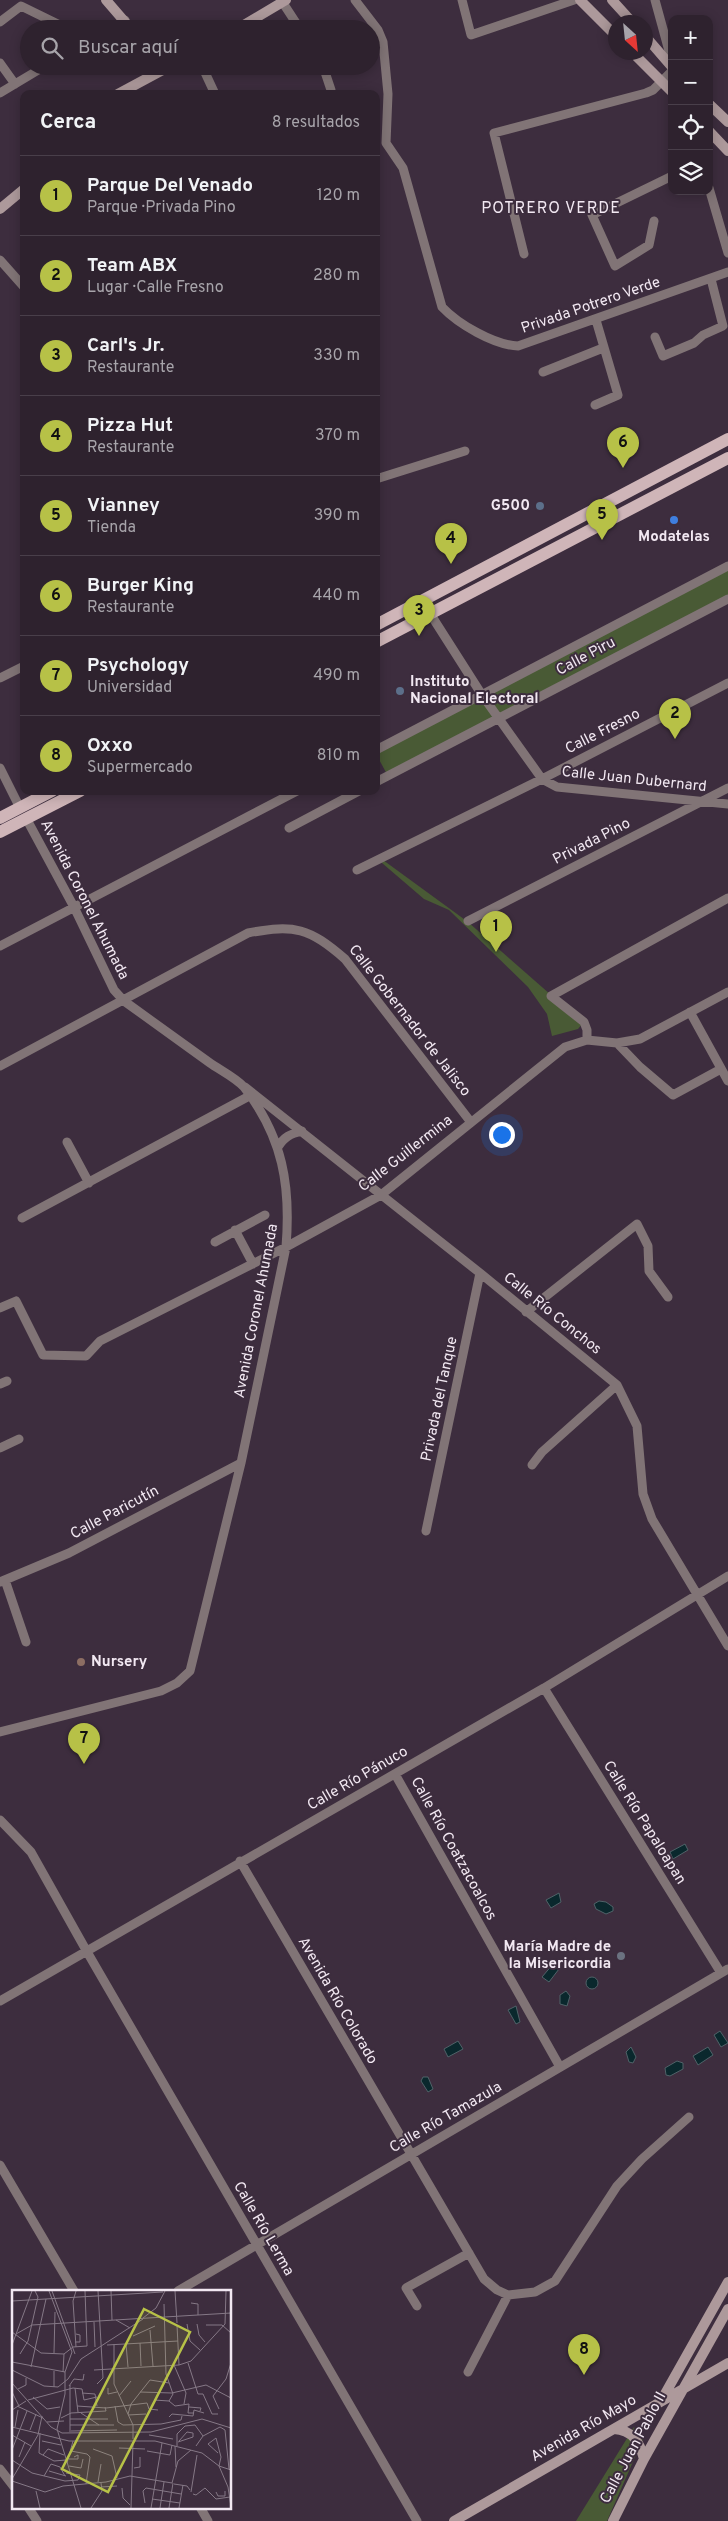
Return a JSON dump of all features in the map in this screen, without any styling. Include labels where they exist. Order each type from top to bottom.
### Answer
[{"type":"main road","points":[[380,622],[426,600],[728,438]]},
{"type":"main road","points":[[380,640],[728,458]]},
{"type":"main road","points":[[0,832],[47,795]]},
{"type":"main road","points":[[0,818],[23,813],[70,795]]},
{"type":"street","points":[[106,0],[124,20]]},
{"type":"street","name":"Privada Potrero Verde","points":[[355,0],[370,20]]},
{"type":"street","points":[[462,0],[471,35],[574,0]]},
{"type":"street","points":[[580,0],[608,28]]},
{"type":"street","points":[[612,0],[626,15]]},
{"type":"street","points":[[655,0],[671,60]]},
{"type":"street","points":[[252,20],[285,1],[295,20]]},
{"type":"street","points":[[0,22],[21,6],[50,20]]},
{"type":"street","name":"Privada Potrero Verde","points":[[380,35],[383,42],[388,94],[386,143],[403,168],[442,307],[454,320],[506,346],[518,346],[728,272]]},
{"type":"street","points":[[653,46],[668,64]]},
{"type":"street","points":[[640,60],[668,88]]},
{"type":"street","points":[[0,63],[15,84]]},
{"type":"street","points":[[524,254],[494,133],[653,90],[668,74]]},
{"type":"street","points":[[0,93],[30,75]]},
{"type":"street","points":[[125,90],[150,75]]},
{"type":"street","points":[[206,75],[213,90]]},
{"type":"street","points":[[326,75],[331,90]]},
{"type":"street","points":[[710,105],[728,122]]},
{"type":"street","points":[[713,135],[728,151]]},
{"type":"street","name":"Privada Potrero Verde","points":[[654,221],[649,245],[615,266],[592,215],[668,178]]},
{"type":"street","points":[[0,209],[20,192]]},
{"type":"street","points":[[711,195],[728,253]]},
{"type":"street","points":[[0,260],[20,282]]},
{"type":"street","points":[[655,337],[663,356],[694,343],[703,335],[723,326],[710,279]]},
{"type":"street","points":[[595,405],[618,395],[596,320]]},
{"type":"street","points":[[543,372],[603,348]]},
{"type":"street","points":[[380,477],[465,451]]},
{"type":"street","points":[[380,748],[728,566]]},
{"type":"street","name":"Calle Piru","points":[[380,780],[728,599]]},
{"type":"street","name":"Calle Juan Dubernard","points":[[426,600],[431,615],[482,695],[542,779],[558,787],[728,804]]},
{"type":"street","points":[[0,678],[20,668]]},
{"type":"street","name":"Calle Fresno","points":[[358,870],[384,859],[728,683]]},
{"type":"street","name":"Avenida Coronel Ahumada","points":[[0,768],[74,907],[114,990],[124,1001],[243,1086],[252,1095],[278,1147],[286,1174],[288,1199],[286,1247],[241,1463],[190,1671],[177,1683],[161,1692],[0,1732]]},
{"type":"street","name":"Privada Pino","points":[[468,921],[728,788]]},
{"type":"street","points":[[0,946],[288,795]]},
{"type":"street","points":[[289,828],[351,795]]},
{"type":"street","points":[[587,1040],[584,1022],[551,996],[728,898]]},
{"type":"street","name":"Calle Gobernador de Jalisco","points":[[0,1066],[248,933],[278,928],[301,930],[323,940],[345,959],[470,1121]]},
{"type":"street","name":"Calle Guillermina","points":[[0,1308],[16,1301],[43,1355],[86,1356],[100,1341],[286,1247],[381,1195],[470,1121],[565,1047],[587,1040],[617,1043],[640,1039],[728,992]]},
{"type":"street","points":[[690,1012],[728,1080]]},
{"type":"street","points":[[617,1043],[640,1067],[673,1095],[721,1069]]},
{"type":"street","points":[[22,1218],[252,1095]]},
{"type":"street","name":"Calle Río Conchos","points":[[252,1095],[302,1132],[480,1273],[616,1385],[637,1426],[643,1494],[652,1519],[728,1646]]},
{"type":"street","points":[[278,1147],[283,1139],[292,1133],[302,1132]]},
{"type":"street","points":[[67,1142],[89,1182]]},
{"type":"street","points":[[215,1242],[265,1215]]},
{"type":"street","points":[[526,1312],[637,1224],[648,1246],[649,1271],[668,1297]]},
{"type":"street","points":[[236,1230],[253,1264]]},
{"type":"street","name":"Privada del Tanque","points":[[426,1531],[480,1273]]},
{"type":"street","points":[[532,1465],[542,1452],[616,1385]]},
{"type":"street","points":[[0,1448],[19,1439]]},
{"type":"street","name":"Calle Paricutín","points":[[3,1581],[69,1553],[241,1463]]},
{"type":"street","name":"Calle Río Pánuco","points":[[0,2001],[240,1861],[544,1688],[728,1576]]},
{"type":"street","points":[[3,1581],[26,1642]]},
{"type":"street","name":"Calle Río Papaloapan","points":[[544,1688],[725,1971]]},
{"type":"street","name":"Calle Río Coatzacoalcos","points":[[395,1774],[560,2067]]},
{"type":"street","name":"Calle Río Lerma","points":[[0,1820],[31,1852],[418,2521]]},
{"type":"street","name":"Avenida Río Colorado","points":[[240,1861],[484,2279],[497,2290],[508,2295]]},
{"type":"street","name":"Calle Río Tamazula","points":[[180,2290],[725,1971]]},
{"type":"street","points":[[468,2372],[508,2295],[535,2292],[555,2281],[617,2186],[642,2159],[689,2117]]},
{"type":"street","points":[[0,2165],[73,2290]]},
{"type":"street","points":[[417,2306],[406,2288],[469,2253]]},
{"type":"street","points":[[660,2403],[728,2282]]},
{"type":"street","name":"Calle Juan Pablo II","points":[[613,2521],[644,2459],[728,2309]]},
{"type":"street","name":"Avenida Río Mayo","points":[[454,2521],[728,2363]]},
{"type":"street","points":[[614,2429],[621,2429],[635,2437],[640,2444],[644,2459]]},
{"type":"street","points":[[0,2469],[12,2484]]},
{"type":"street","points":[[29,2508],[37,2521]]},
{"type":"street","points":[[201,2508],[208,2521]]},
{"type":"green space","points":[[728,566],[728,599],[388,776],[380,761],[380,752]]},
{"type":"green space","points":[[383,860],[468,922],[583,1023],[578,1029],[552,1036],[547,1014],[528,987],[449,910],[424,899],[382,863]]},
{"type":"green space","points":[[634,2427],[643,2439],[607,2521],[576,2521]]},
{"type":"shaded area","points":[[685,1844],[688,1850],[673,1859],[670,1852]]},
{"type":"shaded area","points":[[559,1893],[561,1902],[551,1908],[546,1900]]},
{"type":"shaded area","points":[[599,1901],[606,1902],[613,1907],[613,1911],[606,1914],[596,1909],[594,1904]]},
{"type":"shaded area","points":[[553,1964],[559,1969],[549,1982],[542,1977]]},
{"type":"shaded area","points":[[592,1977],[598,1983],[592,1989],[586,1983]]},
{"type":"shaded area","points":[[566,1991],[570,1996],[567,2006],[560,2004],[560,1995]]},
{"type":"shaded area","points":[[516,2006],[520,2022],[516,2024],[508,2010]]},
{"type":"shaded area","points":[[720,2031],[728,2043],[721,2047],[714,2035]]},
{"type":"shaded area","points":[[458,2041],[463,2049],[448,2057],[444,2049]]},
{"type":"shaded area","points":[[631,2047],[636,2057],[633,2063],[629,2062],[626,2052]]},
{"type":"shaded area","points":[[708,2047],[713,2055],[698,2065],[693,2056]]},
{"type":"shaded area","points":[[677,2061],[683,2063],[683,2069],[670,2076],[666,2075],[665,2068]]},
{"type":"shaded area","points":[[423,2077],[428,2077],[433,2089],[428,2092],[421,2081]]},
{"type":"place","name":"Burger King","points":[[623,468]]},
{"type":"place","name":"G500","points":[[540,506]]},
{"type":"place","name":"Modatelas","points":[[674,520]]},
{"type":"place","name":"Vianney","points":[[602,540]]},
{"type":"place","name":"Pizza Hut","points":[[451,564]]},
{"type":"place","name":"Carl's Jr.","points":[[419,636]]},
{"type":"place","name":"Instituto Nacional Electoral","points":[[400,691]]},
{"type":"place","name":"Team ABX","points":[[675,739]]},
{"type":"place","name":"Parque Del Venado","points":[[496,952]]},
{"type":"place","name":"Nursery","points":[[81,1662]]},
{"type":"place","name":"Psychology","points":[[84,1764]]},
{"type":"place","name":"María Madre de la Misericordia","points":[[621,1956]]},
{"type":"place","name":"Oxxo","points":[[584,2375]]},
{"type":"district","name":"POTRERO VERDE","points":[[551,209]]}]
